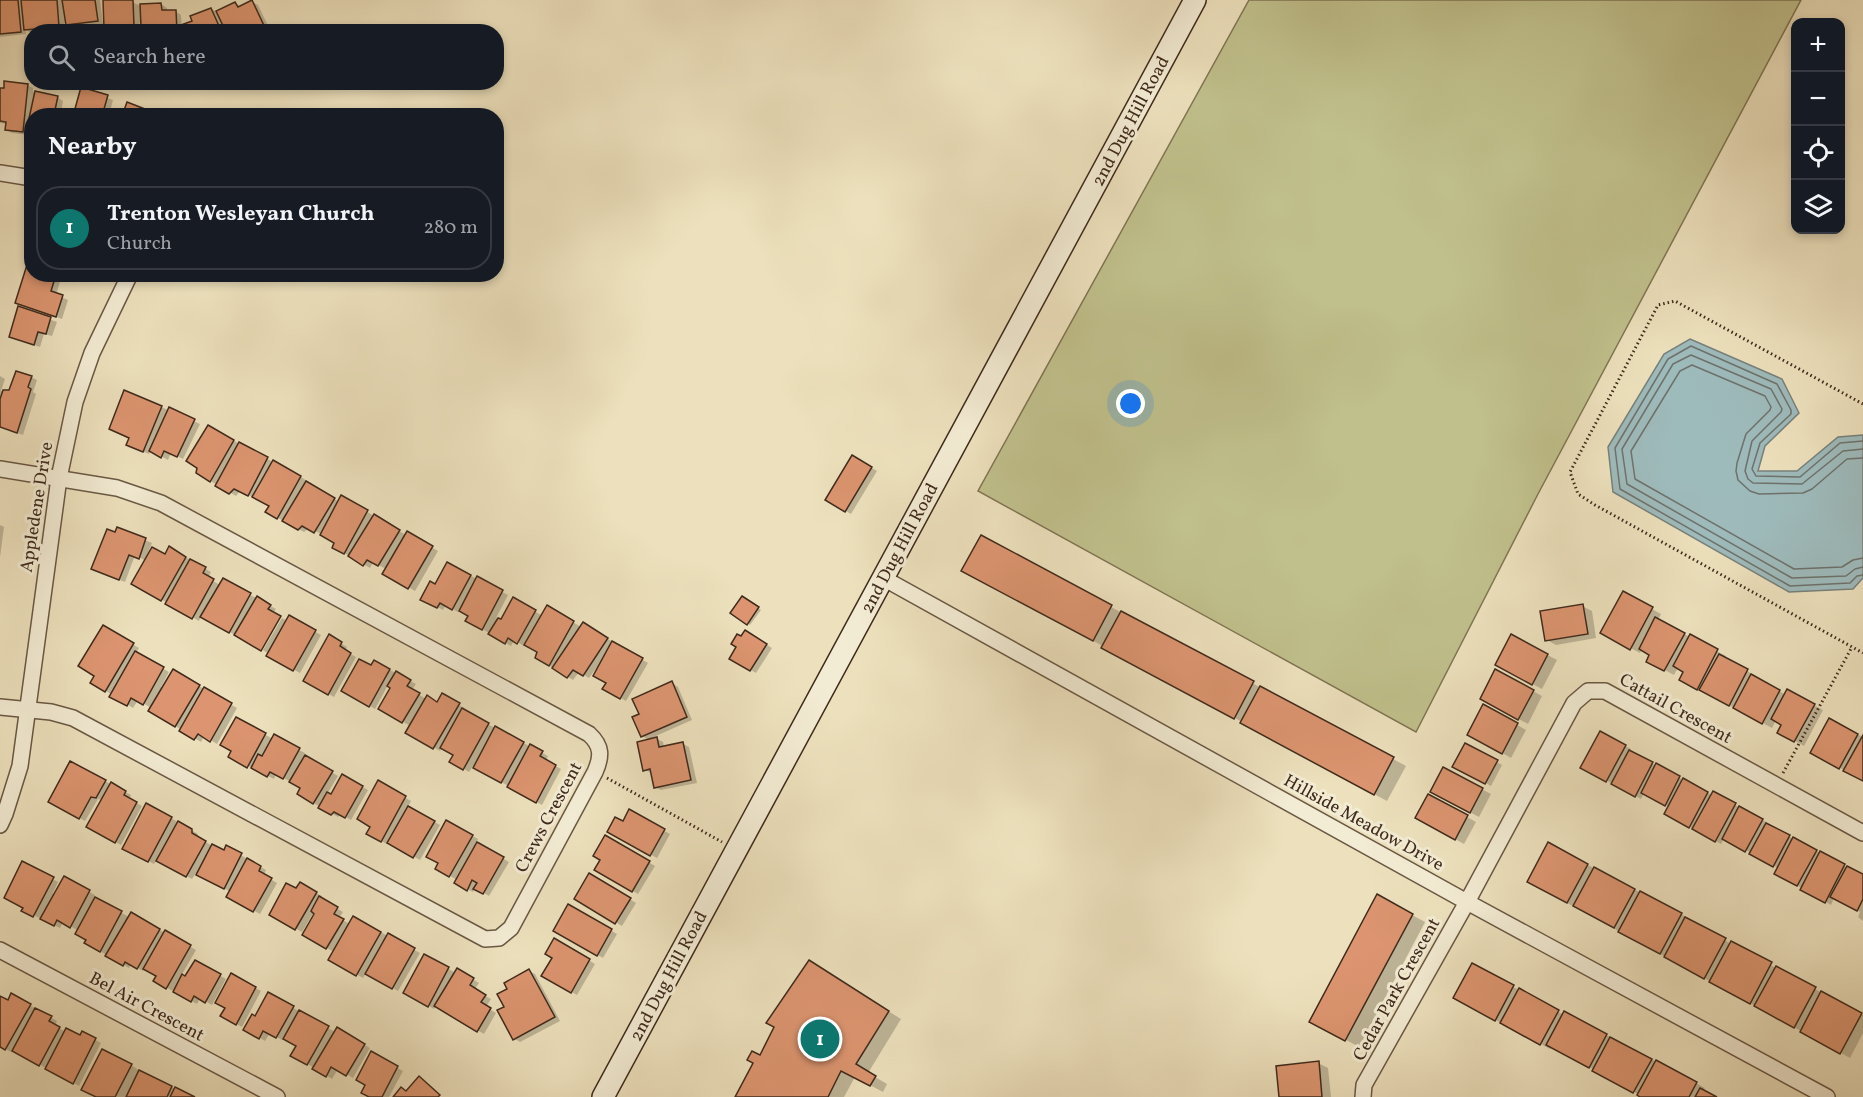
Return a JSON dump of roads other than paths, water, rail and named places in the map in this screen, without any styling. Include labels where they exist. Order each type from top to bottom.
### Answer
[{"type":"street","name":"2nd Dug Hill Road","points":[[603,1097],[1195,0]]},
{"type":"street","points":[[0,173],[24,177]]},
{"type":"street","name":"Appledene Drive","points":[[0,825],[20,766],[58,478],[83,376],[126,282]]},
{"type":"street","points":[[0,469],[58,478]]},
{"type":"street","name":"Crews Crescent","points":[[0,707],[51,712],[73,718],[485,939],[500,938],[511,928],[595,772],[601,752],[597,742],[589,734],[161,503],[117,488],[58,478]]},
{"type":"street","name":"Hillside Meadow Drive","points":[[883,578],[1467,902],[1827,1097]]},
{"type":"street","name":"Cattail Crescent","points":[[1467,902],[1574,703],[1588,691],[1605,691],[1863,833]]},
{"type":"street","name":"Cedar Park Crescent","points":[[1363,1097],[1364,1085],[1467,902]]},
{"type":"street","name":"Bel Air Crescent","points":[[0,950],[277,1097]]},
{"type":"water","points":[[1690,339],[1782,379],[1799,413],[1765,446],[1758,471],[1797,471],[1838,437],[1863,435],[1863,578],[1853,589],[1789,592],[1613,492],[1608,447],[1664,354]]},
{"type":"place","name":"Trenton Wesleyan Church","points":[[820,1039]]}]
